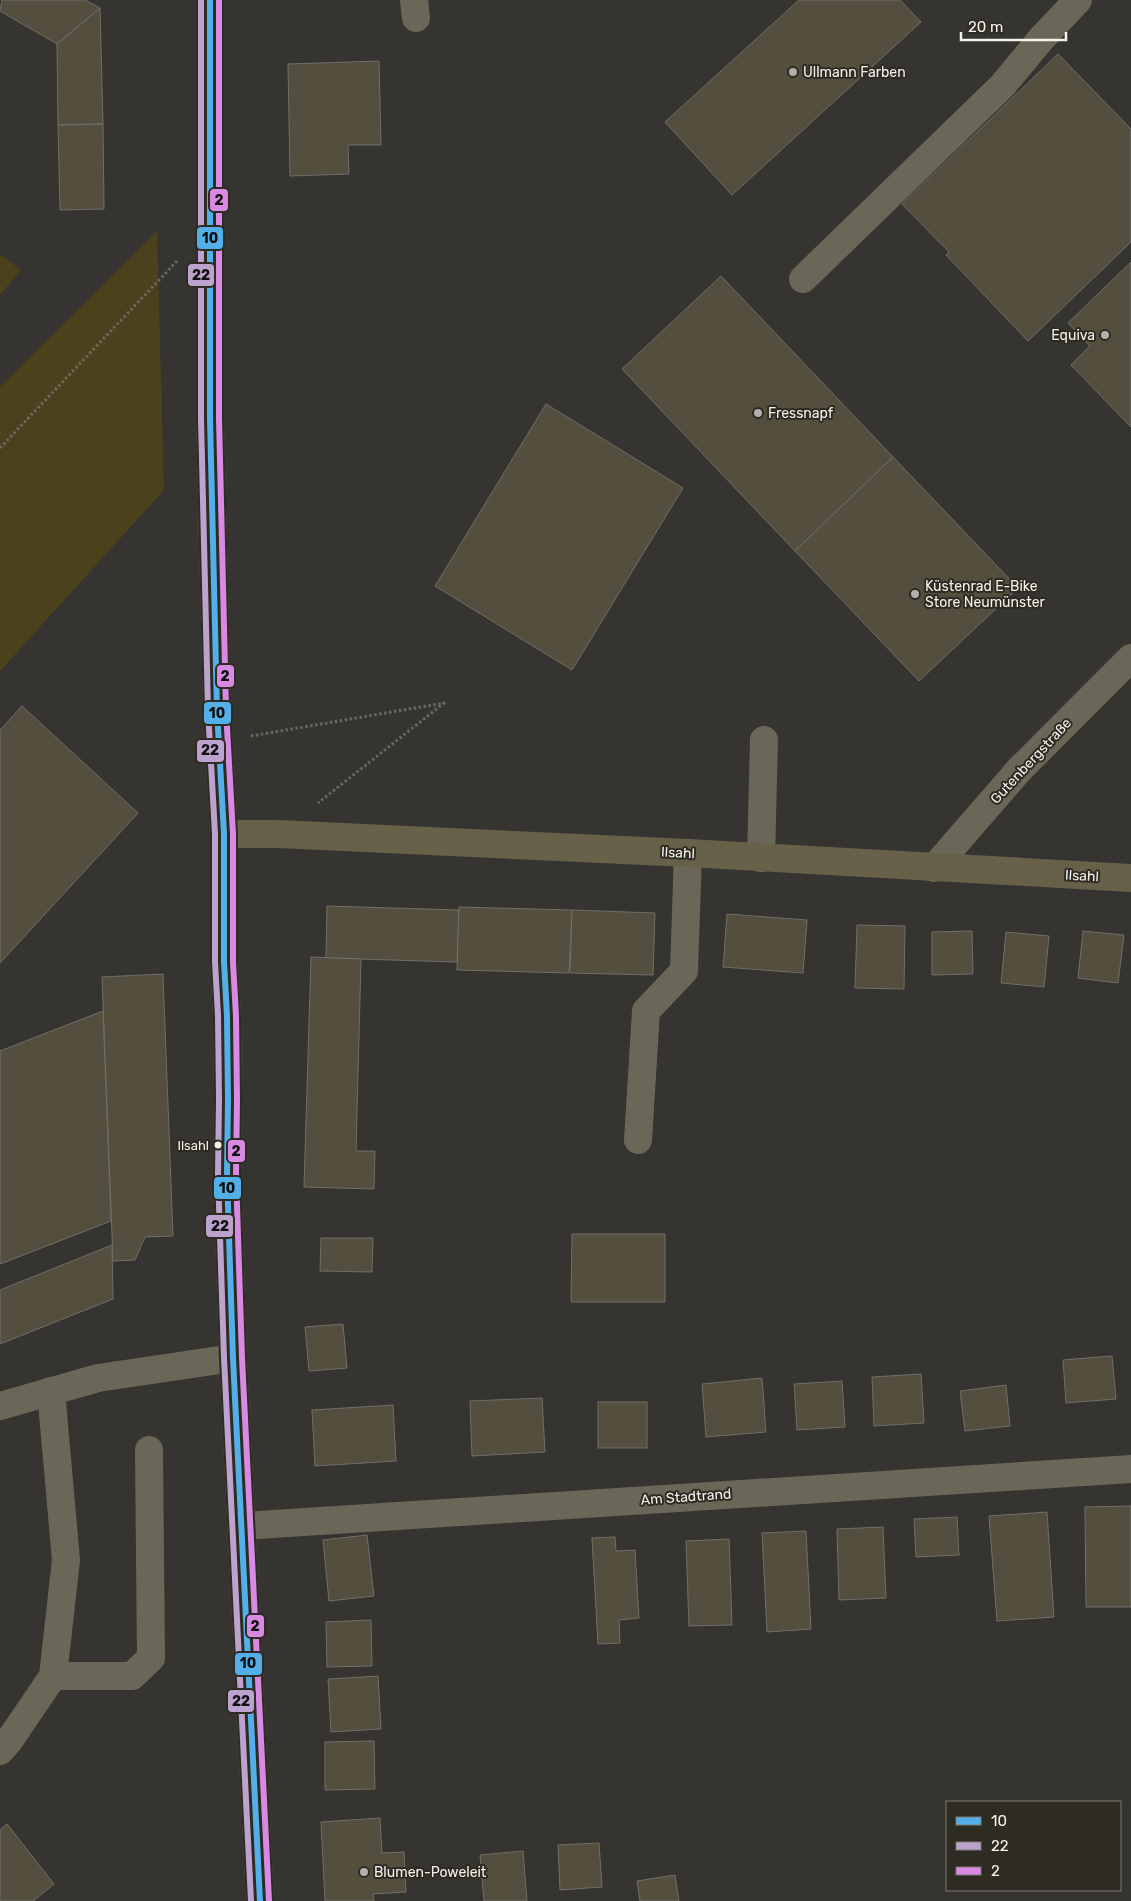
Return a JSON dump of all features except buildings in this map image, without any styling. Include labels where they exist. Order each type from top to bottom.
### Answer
[{"type":"main road","points":[[210,0],[211,467],[219,741],[224,834],[224,962],[228,1099],[227,1175],[233,1358],[260,1901]]},
{"type":"main road","name":"Ilsahl","points":[[224,834],[287,834],[688,853],[1131,878]]},
{"type":"street","points":[[804,279],[1003,85],[1041,39],[1078,0]]},
{"type":"street","name":"Gutenbergstraße","points":[[934,868],[1019,770],[1131,658]]},
{"type":"street","points":[[761,858],[764,740]]},
{"type":"street","points":[[638,1140],[646,1011],[684,971],[688,853]]},
{"type":"street","points":[[0,1406],[98,1378],[233,1358]]},
{"type":"street","points":[[0,1751],[9,1741],[53,1676],[66,1560],[51,1391]]},
{"type":"street","points":[[53,1676],[132,1676],[151,1658],[149,1450]]},
{"type":"street","name":"Am Stadtrand","points":[[242,1526],[1131,1469]]},
{"type":"path","points":[[0,448],[209,227]]},
{"type":"path","points":[[219,741],[444,703],[316,804]]},
{"type":"shaded area","points":[[157,231],[164,490],[0,671],[0,387]]},
{"type":"shaded area","points":[[0,254],[21,270],[0,295]]},
{"type":"transit line","name":"22","points":[[201,0],[201,418],[208,710],[215,834],[215,962],[219,1099],[218,1175],[224,1358],[251,1901]]},
{"type":"transit line","name":"10","points":[[210,0],[210,418],[217,710],[224,834],[224,962],[228,1099],[227,1175],[233,1358],[260,1901]]},
{"type":"transit line","name":"2","points":[[219,0],[219,418],[226,710],[233,834],[233,962],[237,1099],[236,1175],[242,1358],[269,1901]]},
{"type":"place","name":"Ullmann Farben","points":[[793,72]]},
{"type":"place","name":"Equiva","points":[[1105,335]]},
{"type":"place","name":"Fressnapf","points":[[758,413]]},
{"type":"place","name":"Küstenrad E-Bike Store Neumünster","points":[[915,594]]},
{"type":"place","name":"Ilsahl","points":[[218,1145]]},
{"type":"place","name":"Blumen-Poweleit","points":[[364,1872]]}]
